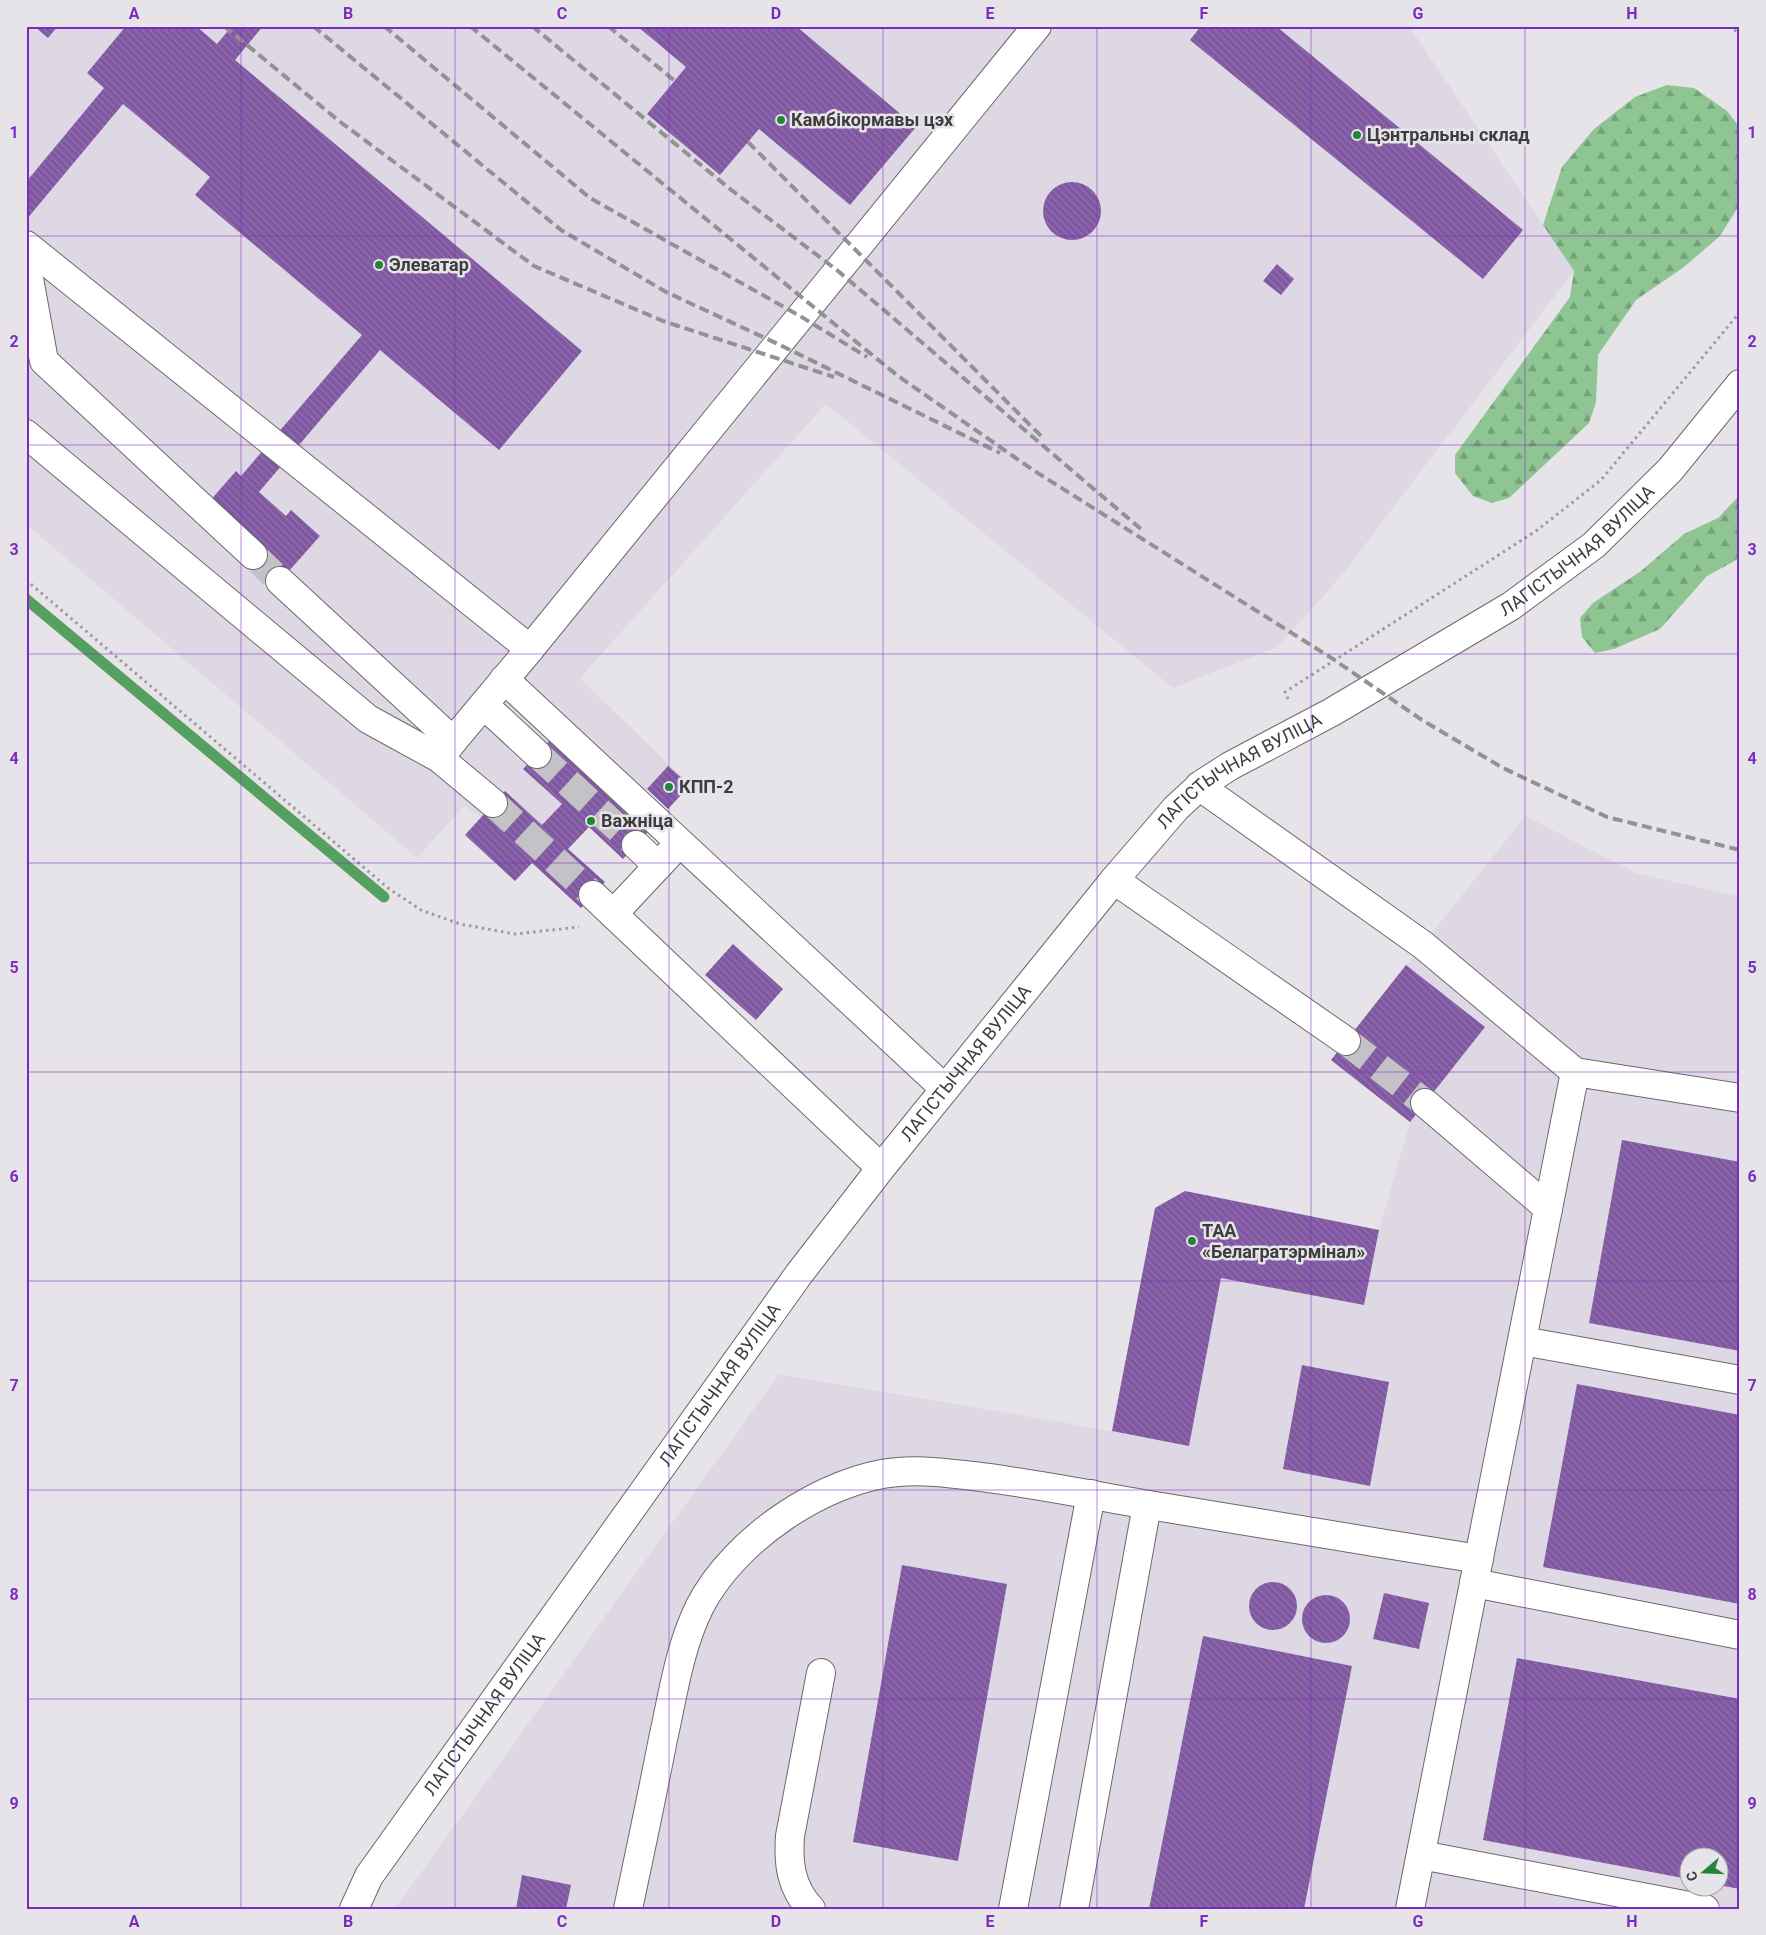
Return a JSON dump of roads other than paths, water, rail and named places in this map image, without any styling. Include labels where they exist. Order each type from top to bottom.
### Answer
[{"type":"street","points":[[446,750],[530,649],[1029,29]]},
{"type":"street","points":[[26,245],[530,649]]},
{"type":"street","points":[[26,262],[44,361],[252,555]]},
{"type":"street","name":"ЛАГІСТЫЧНАЯ ВУЛІЦА","points":[[354,1909],[375,1868],[799,1274],[881,1168],[1114,880],[1176,808],[1199,786],[1230,766],[1300,730],[1511,606],[1594,545],[1670,470],[1740,384]]},
{"type":"street","points":[[26,434],[368,720],[446,750]]},
{"type":"street","points":[[280,581],[446,750],[494,803]]},
{"type":"street","points":[[504,679],[945,1089]]},
{"type":"street","points":[[484,705],[537,754]]},
{"type":"street","points":[[1199,786],[1423,945],[1575,1072],[1740,1098]]},
{"type":"street","points":[[613,914],[680,842]]},
{"type":"street","points":[[636,845],[658,866]]},
{"type":"street","points":[[1114,880],[1346,1041]]},
{"type":"street","points":[[593,895],[881,1168]]},
{"type":"street","points":[[1410,1909],[1575,1072]]},
{"type":"street","points":[[1426,1102],[1548,1208]]},
{"type":"street","points":[[1523,1341],[1740,1380]]},
{"type":"street","points":[[628,1909],[680,1659],[700,1606],[720,1575],[744,1548],[777,1521],[813,1499],[855,1482],[897,1472],[936,1472],[1009,1480],[1091,1494],[1477,1571],[1740,1636]]},
{"type":"street","points":[[1013,1909],[1091,1494]]},
{"type":"street","points":[[1074,1909],[1147,1505]]},
{"type":"street","points":[[811,1909],[800,1898],[791,1877],[788,1856],[820,1673]]},
{"type":"street","points":[[1421,1856],[1705,1909]]},
{"type":"waterway","points":[[26,599],[384,897]]},
{"type":"tunnel","points":[[253,555],[280,581]]},
{"type":"tunnel","points":[[537,754],[636,845]]},
{"type":"tunnel","points":[[493,803],[593,895]]},
{"type":"tunnel","points":[[1346,1041],[1425,1103]]},
{"type":"railway","points":[[224,26],[339,121],[534,266],[663,321],[834,377]]},
{"type":"railway","points":[[313,26],[561,230],[666,292],[778,344],[1000,453]]},
{"type":"railway","points":[[384,26],[590,198],[800,316],[867,357]]},
{"type":"railway","points":[[470,26],[898,376],[1033,470],[1333,659],[1422,720],[1503,768],[1607,817],[1740,850]]},
{"type":"railway","points":[[532,26],[730,189],[838,271],[1142,530]]},
{"type":"railway","points":[[608,26],[675,81]]},
{"type":"railway","points":[[748,142],[1044,439]]},
{"type":"place","name":"Камбікормавы цэх","points":[[781,120]]},
{"type":"place","name":"Цэнтральны склад","points":[[1357,135]]},
{"type":"place","name":"Элеватар","points":[[379,265]]},
{"type":"place","name":"КПП-2","points":[[669,787]]},
{"type":"place","name":"Важніца","points":[[591,821]]},
{"type":"place","name":"ТАА «Белагратэрмінал»","points":[[1192,1241]]}]
